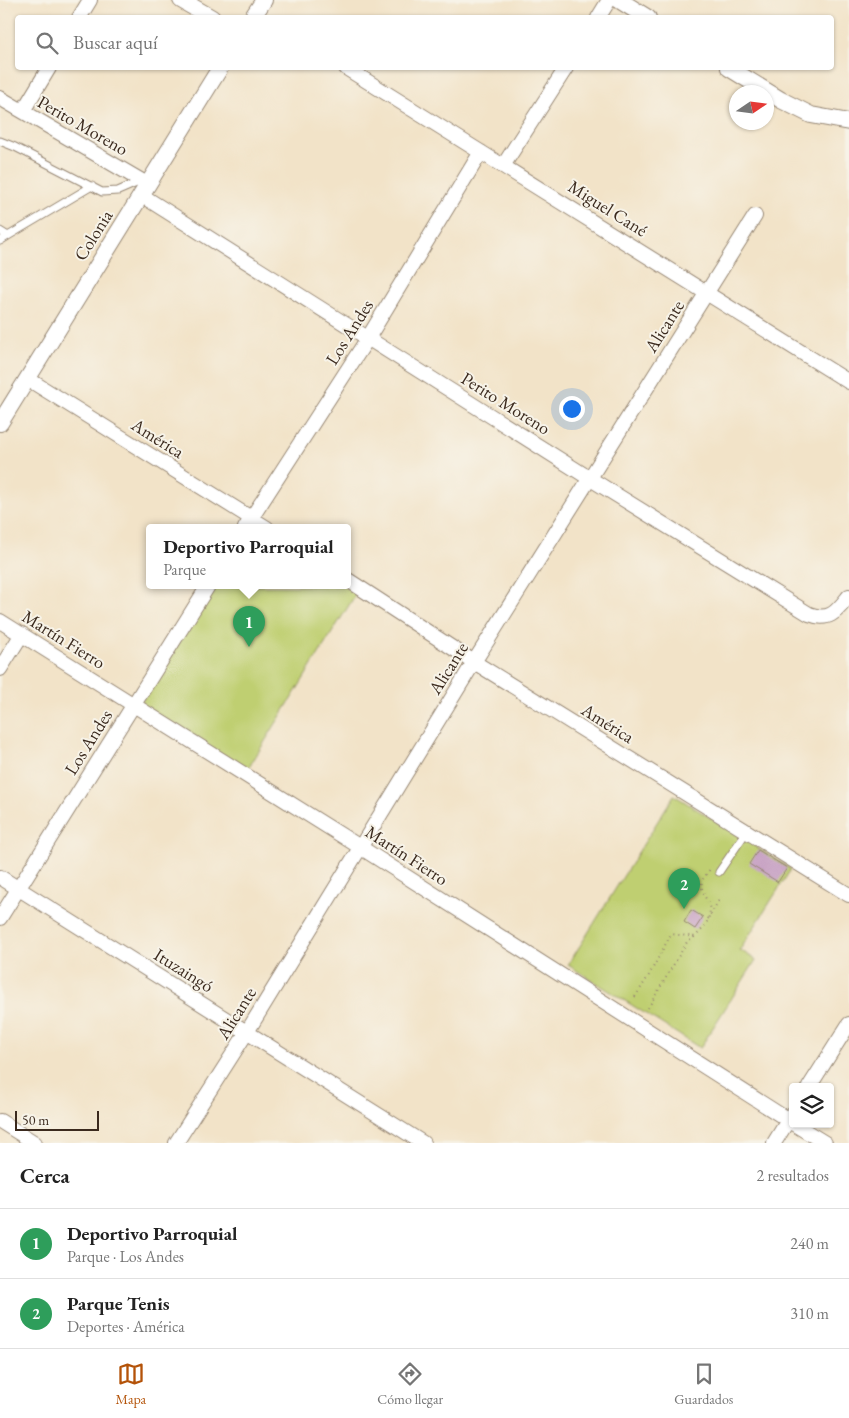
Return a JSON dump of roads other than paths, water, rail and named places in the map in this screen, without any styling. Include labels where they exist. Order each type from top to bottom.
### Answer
[{"type":"street","points":[[81,15],[90,0]]},
{"type":"street","points":[[181,0],[207,15]]},
{"type":"street","points":[[600,15],[609,0]]},
{"type":"street","points":[[619,0],[643,15]]},
{"type":"street","points":[[22,111],[48,70]]},
{"type":"street","name":"Colonia","points":[[0,423],[143,186],[219,70]]},
{"type":"street","name":"Miguel Cané","points":[[349,70],[849,382]]},
{"type":"street","points":[[503,166],[565,70]]},
{"type":"street","points":[[732,70],[781,100],[811,115],[849,122]]},
{"type":"street","name":"Perito Moreno","points":[[0,98],[143,186],[368,338],[589,478],[810,614],[824,618],[832,615],[849,596]]},
{"type":"street","name":"Los Andes","points":[[248,523],[368,338],[481,152]]},
{"type":"street","name":"Alicante","points":[[176,1143],[247,1032],[474,662],[755,216]]},
{"type":"street","name":"América","points":[[28,379],[248,523]]},
{"type":"street","name":"América","points":[[351,582],[474,662],[849,895]]},
{"type":"street","name":"Los Andes","points":[[0,918],[206,589]]},
{"type":"street","name":"Martín Fierro","points":[[0,620],[789,1118]]},
{"type":"street","points":[[0,669],[22,634]]},
{"type":"street","name":"Ituzaingó","points":[[0,877],[424,1143]]},
{"type":"street","points":[[812,1083],[849,1024]]},
{"type":"street","points":[[0,1121],[35,1143]]},
{"type":"street","points":[[774,1143],[789,1124]]},
{"type":"street","name":"Martín Fierro","points":[[803,1128],[825,1143]]},
{"type":"lane","points":[[0,142],[15,147],[102,192],[107,193],[143,186]]},
{"type":"lane","points":[[0,241],[92,186]]},
{"type":"lane","points":[[0,231],[8,236]]},
{"type":"lane","points":[[719,872],[747,831]]},
{"type":"place","name":"Deportivo Parroquial","points":[[249,647]]},
{"type":"place","name":"Parque Tenis","points":[[684,909]]}]
